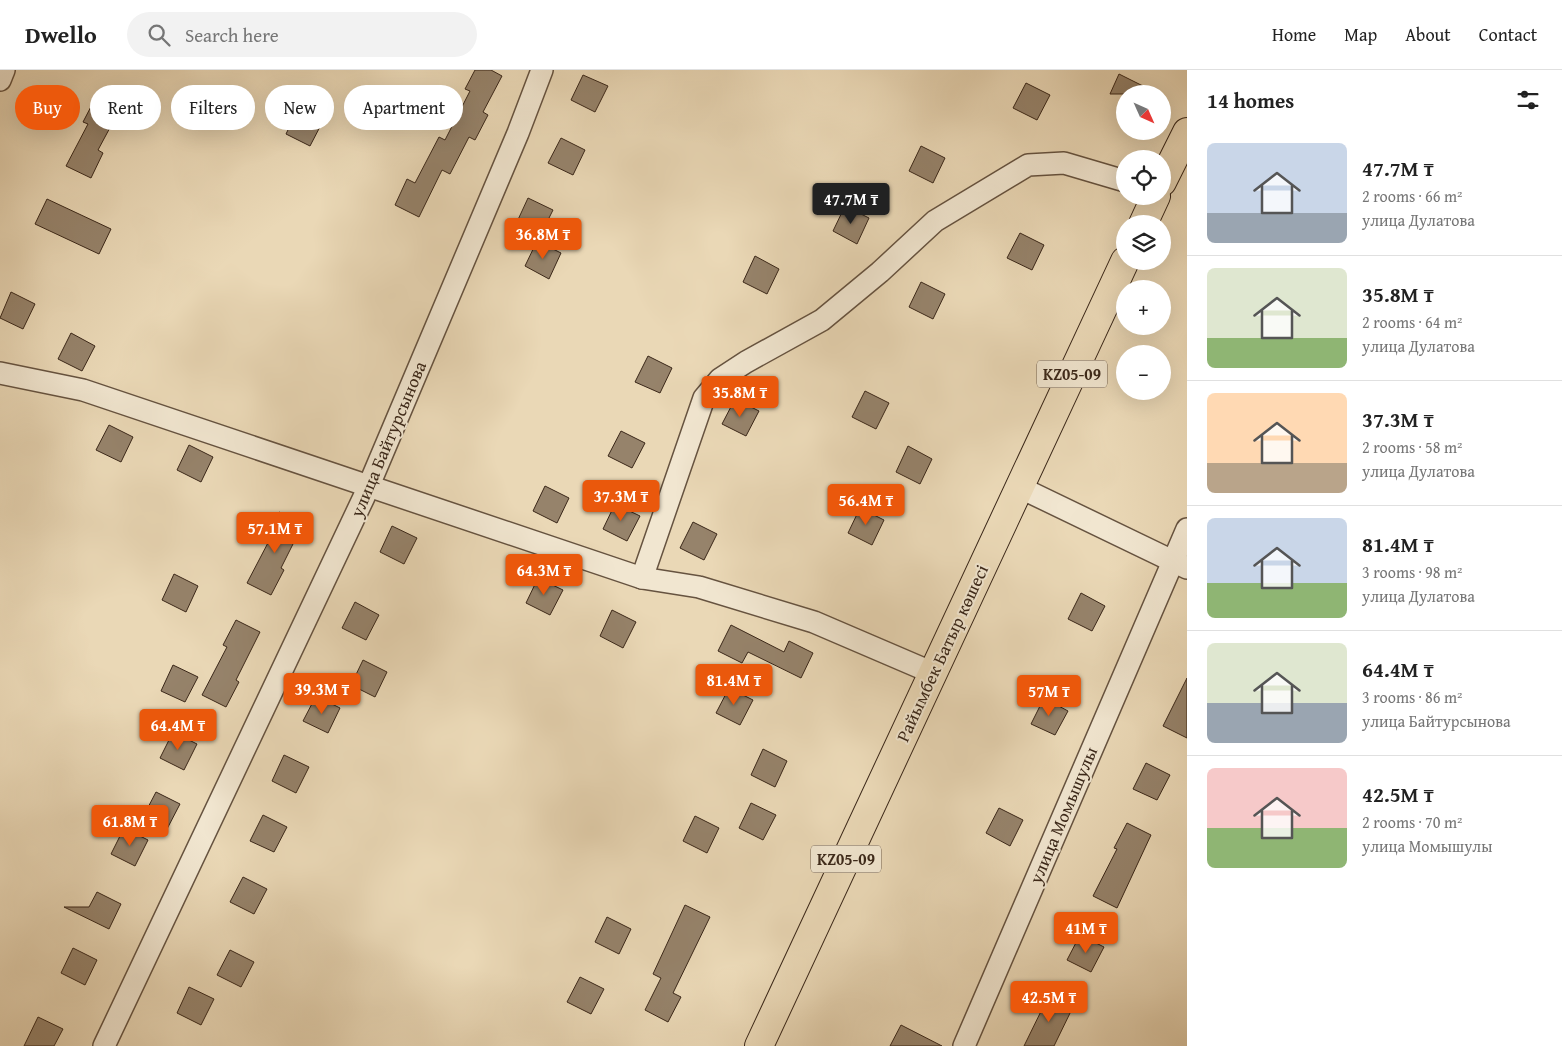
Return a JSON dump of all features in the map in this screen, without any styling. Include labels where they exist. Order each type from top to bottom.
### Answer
[{"type":"main road","points":[[1171,164],[1187,132]]},
{"type":"main road","name":"Райымбек Батыр көшесі","points":[[759,1046],[1121,270]]},
{"type":"street","points":[[0,80],[4,70]]},
{"type":"street","name":"улица Байтурсынова","points":[[104,1046],[368,488],[518,133],[542,70]]},
{"type":"street","points":[[642,578],[704,398],[720,379],[822,320],[880,272],[934,221],[1028,165],[1064,163],[1116,178]]},
{"type":"street","points":[[0,373],[83,390],[368,488],[642,578],[699,587],[814,622],[933,672]]},
{"type":"street","points":[[1019,486],[1180,565]]},
{"type":"street","name":"улица Момышулы","points":[[964,1046],[1180,565],[1187,529]]},
{"type":"building","points":[[475,70],[491,70],[502,76],[483,112],[488,115],[475,140],[469,137],[450,174],[442,170],[419,217],[395,205],[407,179],[415,183],[439,137],[445,140],[450,130],[463,130],[463,105],[470,91],[465,89]]},
{"type":"building","points":[[1119,74],[1141,85],[1116,85],[1116,94],[1110,94]]},
{"type":"building","points":[[583,75],[608,86],[595,112],[571,100]]},
{"type":"building","points":[[1026,83],[1050,95],[1037,120],[1013,108]]},
{"type":"building","points":[[90,109],[90,130],[109,130],[98,150],[103,153],[91,178],[66,166],[88,124],[83,122]]},
{"type":"building","points":[[288,130],[318,130],[310,146],[286,134]]},
{"type":"building","points":[[561,138],[585,150],[573,175],[548,163]]},
{"type":"building","points":[[921,146],[945,158],[933,183],[909,171]]},
{"type":"building","points":[[528,198],[553,210],[540,236],[516,224]]},
{"type":"building","points":[[47,199],[111,229],[99,254],[35,224]]},
{"type":"building","points":[[845,206],[869,218],[857,244],[833,231]]},
{"type":"building","points":[[1020,233],[1044,245],[1032,270],[1007,258]]},
{"type":"building","points":[[537,241],[561,253],[549,279],[525,266]]},
{"type":"building","points":[[755,256],[779,269],[767,294],[743,282]]},
{"type":"building","points":[[921,282],[945,294],[933,319],[909,307]]},
{"type":"building","points":[[11,292],[35,304],[23,329],[0,318]]},
{"type":"building","points":[[71,333],[95,346],[82,371],[58,359]]},
{"type":"building","points":[[648,356],[672,368],[660,393],[635,382]]},
{"type":"building","points":[[865,391],[889,403],[876,429],[852,417]]},
{"type":"building","points":[[735,399],[759,411],[746,436],[722,424]]},
{"type":"building","points":[[109,425],[133,437],[121,462],[96,450]]},
{"type":"building","points":[[621,431],[645,443],[632,468],[608,456]]},
{"type":"building","points":[[189,445],[213,457],[201,482],[177,470]]},
{"type":"building","points":[[908,446],[932,459],[920,484],[896,472]]},
{"type":"building","points":[[545,486],[569,498],[557,523],[533,511]]},
{"type":"building","points":[[615,504],[640,516],[627,541],[603,529]]},
{"type":"building","points":[[860,508],[884,520],[872,545],[848,533]]},
{"type":"building","points":[[279,512],[303,524],[281,568],[284,570],[271,595],[247,583],[270,539],[267,538]]},
{"type":"building","points":[[693,522],[717,534],[704,560],[680,548]]},
{"type":"building","points":[[392,526],[417,538],[404,564],[380,552]]},
{"type":"building","points":[[174,574],[198,586],[186,612],[162,600]]},
{"type":"building","points":[[538,578],[563,590],[550,615],[526,603]]},
{"type":"building","points":[[1081,593],[1105,606],[1092,631],[1068,619]]},
{"type":"building","points":[[355,602],[379,615],[366,640],[342,628]]},
{"type":"building","points":[[612,610],[636,622],[623,648],[600,636]]},
{"type":"building","points":[[236,620],[260,632],[236,680],[239,682],[226,707],[202,695],[227,647],[223,645]]},
{"type":"building","points":[[731,625],[784,652],[789,641],[813,653],[801,678],[748,652],[742,663],[718,651]]},
{"type":"building","points":[[363,660],[387,672],[375,697],[351,685]]},
{"type":"building","points":[[173,665],[198,677],[185,702],[161,691]]},
{"type":"building","points":[[1187,678],[1187,738],[1163,726]]},
{"type":"building","points":[[729,688],[753,700],[740,725],[716,713]]},
{"type":"building","points":[[316,696],[340,708],[328,733],[303,721]]},
{"type":"building","points":[[1044,698],[1068,711],[1055,735],[1031,724]]},
{"type":"building","points":[[173,732],[197,744],[184,770],[160,758]]},
{"type":"building","points":[[763,749],[787,761],[775,787],[751,775]]},
{"type":"building","points":[[284,755],[309,767],[296,793],[272,781]]},
{"type":"building","points":[[1146,763],[1170,775],[1157,800],[1133,789]]},
{"type":"building","points":[[156,792],[180,804],[167,829],[143,817]]},
{"type":"building","points":[[751,803],[776,815],[763,840],[739,828]]},
{"type":"building","points":[[999,808],[1023,820],[1010,846],[986,833]]},
{"type":"building","points":[[263,815],[287,827],[274,852],[250,841]]},
{"type":"building","points":[[695,816],[719,828],[707,853],[683,841]]},
{"type":"building","points":[[1127,823],[1151,835],[1117,908],[1093,896],[1117,849],[1114,848]]},
{"type":"building","points":[[124,828],[148,840],[135,866],[111,854]]},
{"type":"building","points":[[243,877],[267,889],[254,914],[230,902]]},
{"type":"building","points":[[97,892],[121,904],[109,929],[64,907],[89,907]]},
{"type":"building","points":[[685,905],[710,917],[673,993],[681,997],[668,1022],[645,1010],[661,978],[653,974]]},
{"type":"building","points":[[607,917],[631,929],[619,954],[595,942]]},
{"type":"building","points":[[1080,935],[1104,947],[1091,972],[1067,960]]},
{"type":"building","points":[[73,948],[97,960],[85,985],[61,973]]},
{"type":"building","points":[[230,950],[254,962],[241,987],[217,975]]},
{"type":"building","points":[[580,977],[604,989],[591,1014],[567,1002]]},
{"type":"building","points":[[189,987],[214,999],[201,1025],[177,1013]]},
{"type":"building","points":[[1049,995],[1073,1007],[1054,1046],[1024,1046]]},
{"type":"building","points":[[38,1017],[63,1029],[54,1046],[24,1046]]},
{"type":"building","points":[[901,1025],[942,1046],[890,1046]]}]
